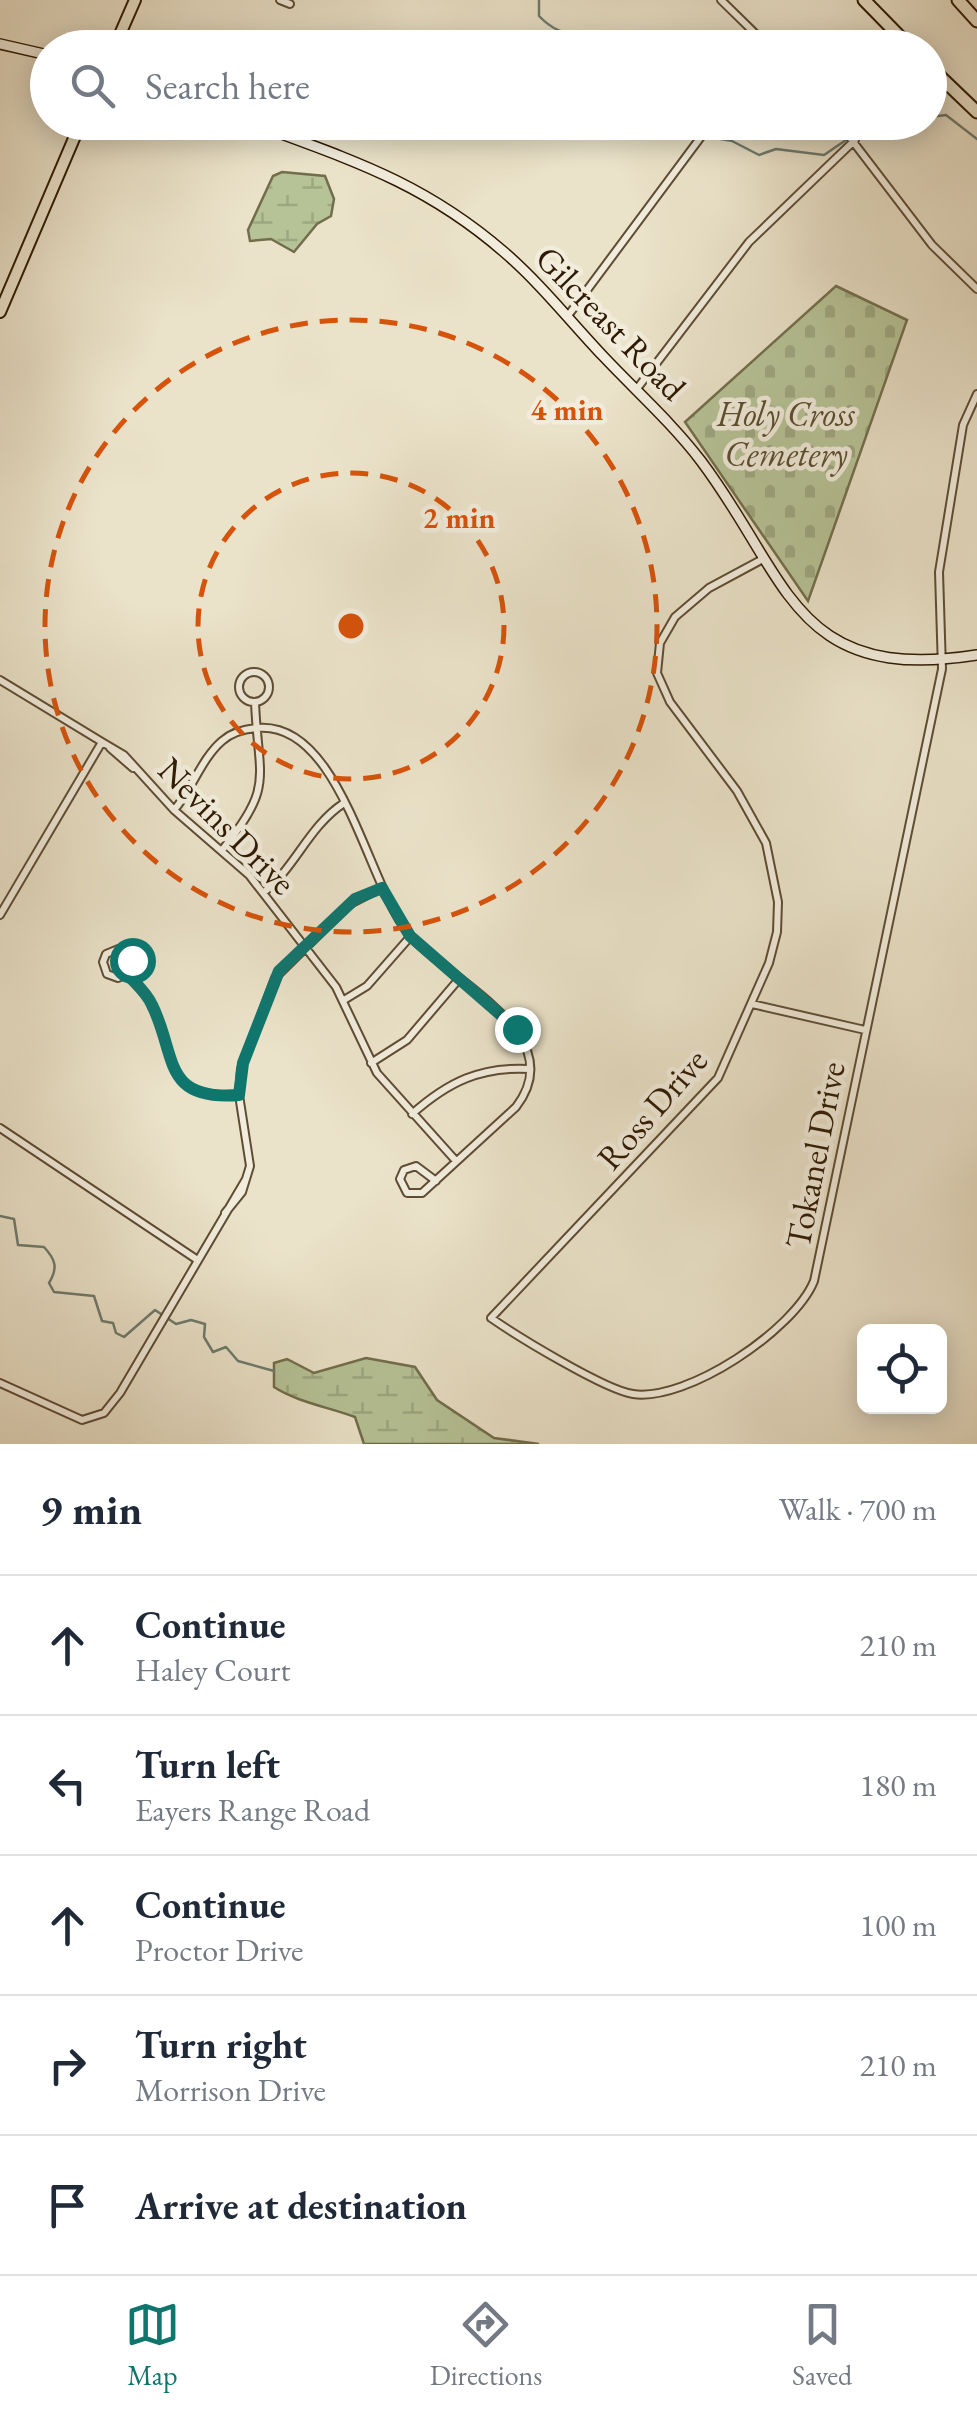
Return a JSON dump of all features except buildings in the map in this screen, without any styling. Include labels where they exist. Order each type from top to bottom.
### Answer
[{"type":"highway","points":[[864,0],[893,30]]},
{"type":"highway","points":[[874,0],[897,30]]},
{"type":"highway","points":[[958,0],[977,20]]},
{"type":"highway","points":[[947,83],[977,112]]},
{"type":"main road","points":[[122,30],[136,0]]},
{"type":"main road","points":[[0,312],[73,140]]},
{"type":"street","points":[[280,0],[290,4]]},
{"type":"street","points":[[721,0],[752,30]]},
{"type":"street","points":[[736,14],[739,0]]},
{"type":"street","points":[[0,44],[30,52]]},
{"type":"street","name":"Gilcreast Road","points":[[299,140],[374,167],[416,188],[506,254],[703,464],[790,602],[825,631],[893,661],[977,656]]},
{"type":"street","points":[[567,317],[699,140]]},
{"type":"street","points":[[636,390],[749,242],[854,140],[932,245],[977,288]]},
{"type":"street","name":"Tokanel Drive","points":[[491,1318],[624,1392],[638,1395],[716,1370],[754,1347],[800,1308],[814,1281],[942,661],[939,572],[962,425],[977,394]]},
{"type":"street","name":"Ross Drive","points":[[491,1318],[718,1078],[752,1004],[778,932],[777,887],[771,857],[738,791],[662,688],[657,657],[667,630],[686,606],[762,559]]},
{"type":"street","points":[[223,850],[254,810],[260,768],[255,702],[240,690],[242,679],[252,673],[264,676],[269,684],[266,696],[255,702]]},
{"type":"street","name":"Nevins Drive","points":[[0,680],[102,742],[135,768],[174,810],[223,850],[263,892],[344,1000],[371,1063],[456,1161]]},
{"type":"street","points":[[174,810],[222,740],[256,728],[277,729],[302,742],[359,828],[382,888],[410,936],[517,1029],[527,1045],[530,1069],[526,1093],[516,1107],[436,1181],[416,1195],[404,1191],[400,1179],[404,1170],[416,1166],[436,1181]]},
{"type":"street","points":[[0,915],[102,742]]},
{"type":"street","points":[[263,892],[282,877],[321,820],[344,803]]},
{"type":"street","points":[[0,1383],[70,1417],[92,1419],[116,1400],[196,1259],[225,1213],[238,1200],[247,1178],[250,1154],[239,1095],[243,1063],[275,978],[355,899],[382,888]]},
{"type":"street","points":[[344,1000],[367,986],[410,936]]},
{"type":"street","points":[[118,949],[129,954],[132,966],[127,974],[115,978],[107,974],[103,965],[106,954],[118,949]]},
{"type":"street","points":[[127,974],[154,1008],[176,1074],[202,1094],[239,1095]]},
{"type":"street","points":[[371,1063],[407,1040],[459,979]]},
{"type":"street","points":[[752,1004],[865,1030]]},
{"type":"street","points":[[412,1114],[457,1080],[510,1068],[530,1069]]},
{"type":"street","points":[[0,1128],[196,1259]]},
{"type":"green space","points":[[282,172],[325,176],[334,199],[331,216],[317,224],[294,252],[271,239],[250,241],[248,230],[273,176]]},
{"type":"green space","name":"Holy Cross Cemetery","points":[[836,286],[907,320],[808,601],[685,422]]},
{"type":"green space","points":[[366,1358],[415,1367],[437,1400],[494,1438],[539,1444],[364,1444],[355,1417],[274,1387],[274,1363],[287,1359],[314,1373]]},
{"type":"waterway","points":[[539,0],[539,16],[558,30]]},
{"type":"waterway","points":[[947,116],[977,139]]},
{"type":"waterway","points":[[726,140],[759,155],[776,149],[824,155],[846,140]]},
{"type":"waterway","points":[[0,1216],[14,1219],[18,1245],[44,1247],[48,1252],[54,1264],[49,1283],[54,1292],[94,1296],[102,1321],[113,1323],[116,1333],[124,1337],[155,1310],[176,1324],[191,1320],[205,1324],[204,1337],[213,1352],[226,1347],[238,1361],[274,1371]]},
{"type":"route","points":[[132,960],[127,974],[154,1008],[168,1062],[188,1086],[211,1096],[239,1095],[243,1063],[283,966],[318,938],[355,899],[382,888],[410,936],[517,1029]]}]
